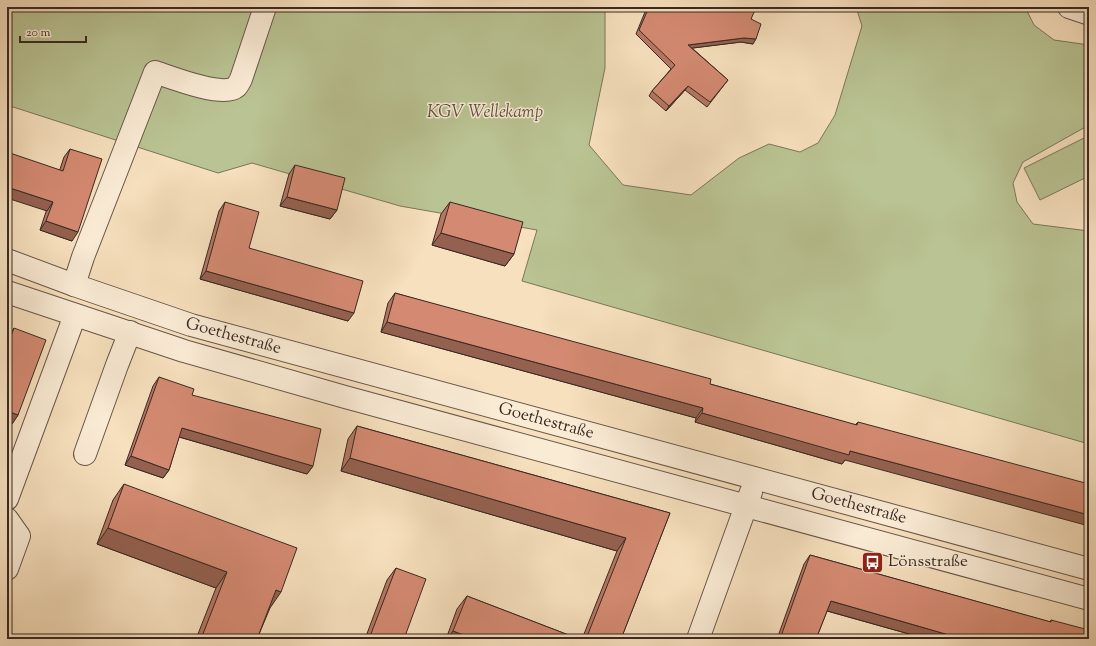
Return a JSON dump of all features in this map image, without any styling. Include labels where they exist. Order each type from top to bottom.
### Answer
[{"type":"street","points":[[74,285],[83,257],[155,72],[211,89],[225,91],[236,88],[241,79],[265,7]]},
{"type":"street","name":"Goethestraße","points":[[7,260],[74,285],[199,327],[1089,569]]},
{"type":"street","name":"Goethestraße","points":[[7,292],[184,351],[337,395],[1089,599]]},
{"type":"street","points":[[7,499],[75,315]]},
{"type":"street","points":[[85,454],[130,332]]},
{"type":"street","points":[[698,639],[747,506],[755,478]]},
{"type":"street","points":[[7,519],[19,536],[7,569]]},
{"type":"green space","name":"KGV Wellekamp","points":[[7,7],[605,7],[605,68],[589,145],[623,185],[691,195],[739,158],[769,144],[800,152],[818,143],[835,115],[862,26],[856,7],[1025,7],[1034,25],[1054,40],[1089,45],[1089,125],[1023,162],[1013,183],[1017,202],[1033,224],[1089,231],[1089,444],[522,281],[537,230],[400,206],[252,163],[218,173],[7,105]]},
{"type":"green space","points":[[1088,136],[1089,176],[1040,200],[1024,168]]},
{"type":"building","points":[[649,7],[724,7],[733,10],[734,7],[745,7],[755,10],[751,19],[761,24],[756,39],[744,38],[688,45],[728,80],[710,102],[688,86],[669,106],[652,91],[675,65],[639,30]]},
{"type":"building","points":[[70,149],[102,159],[78,232],[46,221],[53,202],[7,187],[7,152],[63,171]]},
{"type":"building","points":[[295,165],[345,178],[337,210],[287,197]]},
{"type":"building","points":[[225,202],[259,212],[249,248],[363,281],[354,313],[206,271]]},
{"type":"building","points":[[450,202],[523,222],[514,254],[441,233]]},
{"type":"building","points":[[395,293],[711,379],[710,384],[857,425],[858,422],[1089,484],[1089,515],[850,451],[849,455],[702,413],[703,408],[387,322]]},
{"type":"building","points":[[14,328],[46,340],[18,415],[7,411],[7,344]]},
{"type":"building","points":[[159,377],[194,389],[192,395],[321,429],[313,466],[182,428],[169,470],[131,456]]},
{"type":"building","points":[[357,426],[670,513],[621,639],[586,639],[626,538],[350,458]]},
{"type":"building","points":[[124,484],[297,548],[281,592],[276,590],[257,639],[201,639],[227,572],[108,528]]},
{"type":"building","points":[[7,536],[11,537],[7,547]]},
{"type":"building","points":[[810,555],[1051,622],[1051,620],[1089,630],[1089,639],[963,639],[831,601],[816,639],[780,639]]},
{"type":"building","points":[[7,557],[9,562],[7,568]]},
{"type":"building","points":[[396,568],[426,579],[404,639],[369,639]]},
{"type":"building","points":[[467,596],[579,639],[474,639],[453,631]]},
{"type":"place","name":"Lönsstraße","points":[[872,562]]}]
